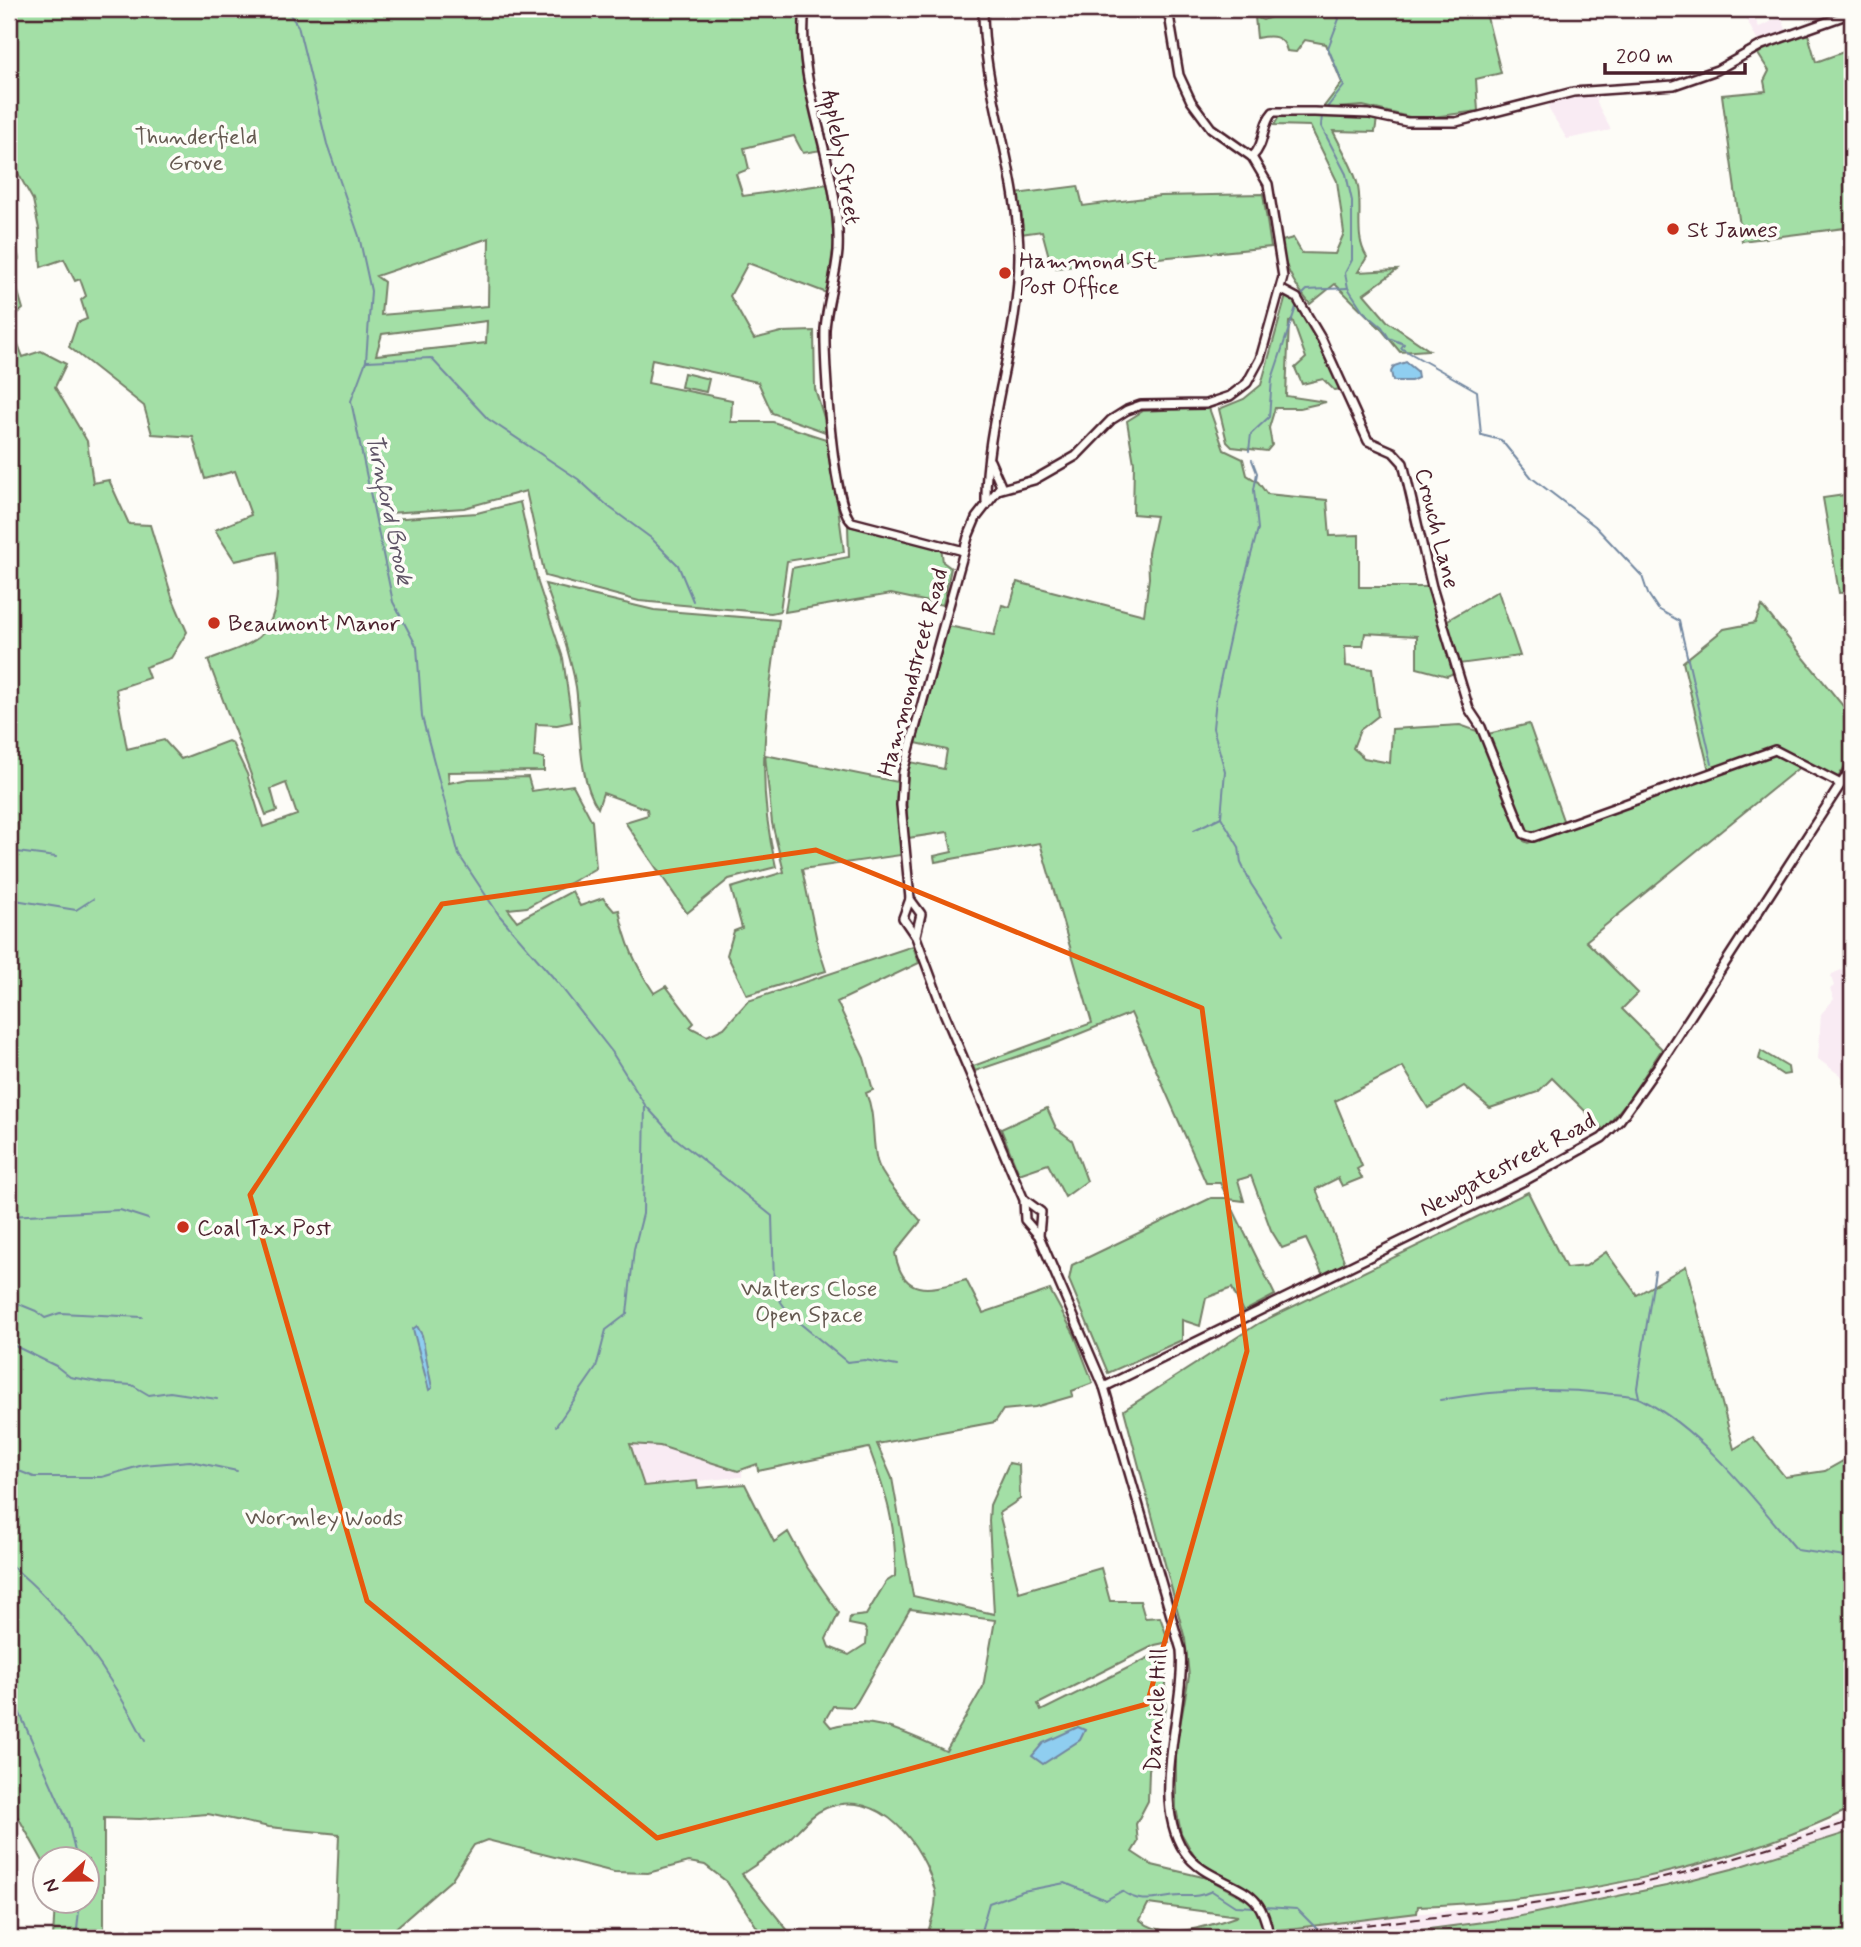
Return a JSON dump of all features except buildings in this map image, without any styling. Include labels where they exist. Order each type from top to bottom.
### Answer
[{"type":"street","name":"Appleby Street","points":[[805,9],[803,51],[825,148],[838,244],[826,321],[825,358],[832,440],[845,512],[849,520],[964,551]]},
{"type":"street","name":"Hammondstreet Road","points":[[983,9],[985,62],[1019,252],[1013,336],[989,461],[986,502]]},
{"type":"street","points":[[997,478],[986,486],[997,491],[1034,480],[1076,456],[1105,426],[1127,410],[1141,405],[1206,404],[1221,400],[1239,390],[1257,368],[1282,290],[1282,265],[1268,184],[1252,157],[1211,128],[1191,101],[1179,75],[1168,9]]},
{"type":"street","points":[[1252,157],[1262,144],[1270,114],[1314,111],[1369,114],[1407,122],[1456,122],[1599,88],[1661,86],[1690,81],[1762,45],[1852,13]]},
{"type":"street","name":"Crouch Lane","points":[[1282,290],[1297,298],[1322,340],[1368,441],[1394,453],[1403,463],[1432,587],[1469,709],[1481,727],[1527,837],[1775,750],[1841,784]]},
{"type":"street","points":[[989,461],[997,478],[997,491]]},
{"type":"street","points":[[997,478],[1016,484]]},
{"type":"street","name":"Hammondstreet Road","points":[[997,491],[976,518],[964,551],[903,772],[901,805],[910,899],[903,918],[913,925],[945,1015],[1024,1200],[1030,1209],[1041,1212],[1036,1224],[1039,1236],[1104,1387],[1113,1415]]},
{"type":"street","name":"Newgatestreet Road","points":[[1104,1387],[1509,1188],[1602,1138],[1620,1120],[1661,1062],[1852,767]]},
{"type":"street","name":"Hammondstreet Road","points":[[910,899],[921,917],[913,925]]},
{"type":"street","points":[[906,910],[916,909]]},
{"type":"street","name":"Hammondstreet Road","points":[[1030,1209],[1025,1220],[1036,1224]]},
{"type":"street","name":"Darnicle Hill","points":[[1113,1415],[1181,1650],[1181,1678],[1170,1759],[1175,1830],[1184,1851],[1192,1861],[1253,1899],[1265,1920],[1269,1935]]},
{"type":"highlighted area","points":[[816,850],[1202,1008],[1247,1351],[1147,1704],[657,1838],[367,1601],[250,1195],[442,904]]},
{"type":"shaded area","points":[[1753,15],[1759,27],[1781,17],[1788,34],[1759,44],[1746,18]]},
{"type":"shaded area","points":[[1596,91],[1597,103],[1611,130],[1567,139],[1548,108],[1551,101]]},
{"type":"shaded area","points":[[1848,967],[1852,978],[1852,1084],[1818,1059],[1821,1014],[1834,999],[1830,989],[1834,986],[1831,977]]},
{"type":"shaded area","points":[[630,1444],[660,1446],[742,1469],[742,1477],[644,1486]]},
{"type":"shaded area","points":[[1852,1816],[1852,1831],[1732,1869],[1506,1919],[1415,1931],[1325,1938],[1274,1938],[1271,1931],[1357,1918],[1499,1907],[1616,1886],[1732,1857]]},
{"type":"green space","points":[[9,9],[801,9],[801,63],[807,98],[822,150],[803,153],[794,136],[744,148],[749,169],[736,174],[743,196],[828,184],[835,235],[827,293],[748,263],[730,296],[754,339],[781,332],[814,331],[815,389],[828,430],[825,432],[772,413],[758,382],[652,359],[648,383],[732,400],[731,422],[773,422],[829,440],[844,552],[787,561],[780,611],[771,613],[639,601],[545,576],[526,491],[464,508],[389,513],[390,519],[477,513],[520,502],[538,583],[563,658],[572,722],[557,725],[536,724],[534,757],[544,758],[544,771],[448,772],[449,783],[468,779],[528,777],[532,791],[573,785],[592,821],[596,868],[527,907],[508,909],[517,921],[572,891],[580,906],[603,898],[614,911],[619,910],[632,953],[654,993],[666,986],[694,1023],[690,1027],[707,1036],[724,1028],[748,1001],[913,946],[919,963],[837,1002],[864,1058],[873,1090],[866,1093],[871,1110],[877,1161],[890,1183],[921,1221],[895,1253],[899,1268],[912,1285],[921,1288],[966,1280],[983,1313],[1050,1290],[1074,1334],[1093,1383],[1072,1391],[1073,1396],[1035,1407],[1003,1410],[995,1422],[877,1444],[892,1478],[913,1596],[994,1614],[990,1505],[1009,1463],[1019,1465],[1020,1499],[999,1513],[1019,1592],[1101,1568],[1110,1601],[1140,1601],[1145,1618],[1160,1617],[1169,1642],[1155,1645],[1038,1704],[1041,1711],[1154,1655],[1166,1667],[1166,1708],[1149,1770],[1148,1801],[1136,1824],[1138,1842],[1132,1852],[1152,1865],[1207,1878],[1251,1902],[1260,1916],[1265,1932],[1196,1938],[926,1938],[936,1897],[921,1856],[897,1824],[864,1806],[846,1804],[826,1808],[816,1814],[778,1848],[742,1874],[794,1938],[764,1938],[727,1882],[705,1865],[689,1862],[648,1873],[614,1872],[487,1840],[474,1845],[451,1880],[384,1938],[335,1938],[339,1834],[269,1827],[208,1814],[140,1819],[104,1818],[104,1938],[53,1938],[54,1916],[102,1916],[102,1846],[34,1846],[18,1817],[9,1819],[9,321],[23,357],[41,351],[66,364],[55,387],[87,441],[93,483],[109,480],[129,524],[150,525],[172,597],[187,632],[171,658],[145,667],[149,678],[116,689],[127,749],[164,740],[181,759],[228,741],[232,743],[247,774],[263,827],[297,815],[286,783],[271,789],[277,811],[266,815],[208,660],[250,643],[270,623],[278,587],[276,552],[235,561],[215,530],[251,515],[235,471],[205,479],[193,437],[152,434],[144,406],[69,347],[77,323],[87,319],[81,300],[86,296],[80,279],[75,281],[64,259],[41,267],[39,229],[33,200],[9,157]],"holes":[[[489,238],[488,306],[381,315],[384,282],[376,276]],[[487,321],[486,343],[376,355],[382,334]],[[630,1444],[660,1446],[738,1471],[757,1464],[758,1471],[869,1448],[889,1510],[894,1541],[895,1576],[886,1582],[866,1615],[850,1617],[849,1624],[864,1627],[867,1632],[866,1644],[849,1655],[829,1647],[826,1639],[839,1613],[807,1567],[788,1532],[774,1542],[745,1484],[698,1488],[697,1481],[644,1486]],[[910,1609],[995,1620],[983,1687],[946,1751],[918,1738],[875,1724],[831,1727],[825,1720],[833,1706],[853,1707]],[[1148,1904],[1238,1916],[1214,1924],[1174,1931],[1150,1927],[1140,1920]]]},
{"type":"green space","points":[[1293,9],[1485,9],[1501,73],[1476,79],[1478,111],[1418,119],[1363,106],[1322,109],[1342,83],[1326,44],[1305,40],[1296,52],[1287,51],[1283,42],[1276,37],[1257,38],[1255,17],[1263,20]]},
{"type":"green space","points":[[1808,34],[1816,62],[1852,49],[1852,227],[1742,241],[1722,95],[1766,91],[1764,81],[1769,71],[1758,54],[1770,45]]},
{"type":"green space","points":[[1280,115],[1377,119],[1375,132],[1333,131],[1352,169],[1359,192],[1361,240],[1367,257],[1358,272],[1397,270],[1364,294],[1388,322],[1429,350],[1400,352],[1382,330],[1335,284],[1310,304],[1295,283],[1284,258],[1282,241],[1293,238],[1302,253],[1335,254],[1344,233],[1337,181],[1310,126],[1274,125]]},
{"type":"green space","points":[[1078,186],[1083,206],[1160,196],[1263,194],[1271,247],[1056,268],[1055,261],[1049,257],[1042,231],[1020,234],[1015,194]]},
{"type":"green space","points":[[9,213],[19,259],[11,268],[23,309],[9,321]]},
{"type":"green space","points":[[1286,296],[1292,297],[1328,357],[1343,389],[1334,390],[1323,379],[1302,384],[1295,368],[1306,358],[1292,319],[1289,322],[1286,396],[1326,402],[1300,408],[1275,408],[1269,428],[1272,445],[1267,451],[1232,447],[1227,442],[1219,409],[1244,399],[1261,385]]},
{"type":"green space","points":[[684,373],[709,379],[706,392],[681,387]]},
{"type":"green space","points":[[1209,408],[1224,450],[1243,459],[1247,475],[1258,482],[1267,494],[1327,500],[1330,536],[1359,535],[1359,587],[1429,587],[1454,673],[1447,676],[1417,668],[1417,636],[1365,633],[1363,646],[1345,646],[1346,666],[1372,669],[1378,716],[1360,730],[1353,748],[1364,758],[1390,763],[1392,729],[1460,725],[1480,732],[1524,841],[1528,843],[1777,752],[1801,766],[1586,941],[1638,993],[1622,1009],[1662,1049],[1629,1099],[1604,1130],[1552,1078],[1538,1092],[1490,1108],[1464,1086],[1428,1108],[1403,1067],[1335,1101],[1362,1166],[1357,1169],[1362,1178],[1342,1186],[1338,1178],[1316,1189],[1345,1263],[1323,1275],[1306,1239],[1282,1248],[1271,1230],[1251,1176],[1238,1180],[1244,1201],[1228,1199],[1275,1295],[1243,1312],[1232,1288],[1206,1298],[1200,1326],[1182,1320],[1182,1340],[1108,1373],[1069,1280],[1072,1265],[1211,1198],[1228,1198],[1220,1183],[1206,1183],[1131,1013],[1049,1046],[975,1071],[973,1066],[1092,1023],[1040,843],[935,862],[934,856],[952,852],[948,832],[908,838],[906,788],[910,762],[944,769],[947,750],[916,743],[948,626],[994,635],[1002,605],[1010,607],[1017,582],[1144,615],[1149,578],[1148,553],[1156,516],[1133,514],[1134,463],[1127,421],[1143,411]]},
{"type":"green space","points":[[1852,494],[1852,592],[1839,593],[1823,498]]},
{"type":"green space","points":[[848,526],[941,546],[943,562],[951,568],[943,605],[891,594],[785,612],[792,568],[849,557]]},
{"type":"green space","points":[[545,584],[654,610],[779,620],[767,714],[764,773],[769,834],[776,867],[729,879],[687,913],[625,822],[648,815],[647,809],[603,793],[598,808],[591,796],[583,766],[573,674]]},
{"type":"green space","points":[[1498,591],[1520,656],[1459,664],[1446,621]]},
{"type":"green space","points":[[1762,606],[1852,717],[1852,755],[1837,779],[1775,745],[1709,771],[1683,662],[1724,629],[1755,623]]},
{"type":"green space","points":[[1529,724],[1564,823],[1532,835],[1527,832],[1488,734]]},
{"type":"green space","points":[[765,755],[898,782],[901,855],[802,869],[826,971],[747,995],[727,955],[734,931],[742,928],[731,888],[784,872],[772,823]]},
{"type":"green space","points":[[1761,1051],[1788,1067],[1789,1074],[1783,1075],[1759,1059]]},
{"type":"green space","points":[[1047,1108],[1056,1128],[1072,1140],[1087,1181],[1065,1197],[1048,1164],[1019,1174],[1001,1129]]},
{"type":"green space","points":[[1528,1192],[1566,1268],[1586,1266],[1606,1252],[1637,1295],[1686,1266],[1734,1449],[1753,1437],[1785,1477],[1825,1471],[1852,1456],[1852,1808],[1750,1849],[1640,1878],[1528,1897],[1418,1906],[1417,1913],[1271,1931],[1253,1895],[1196,1859],[1181,1833],[1176,1808],[1176,1748],[1189,1676],[1185,1639],[1124,1410],[1259,1323]]},
{"type":"green space","points":[[1852,1831],[1852,1938],[1415,1938],[1415,1931],[1506,1919],[1666,1886],[1732,1869]]},
{"type":"water","points":[[1406,362],[1417,371],[1418,378],[1411,381],[1393,381],[1391,372],[1394,366]]},
{"type":"water","points":[[417,1326],[422,1335],[432,1388],[429,1390],[413,1329]]},
{"type":"water","points":[[1078,1727],[1085,1730],[1080,1740],[1043,1764],[1032,1756],[1043,1743]]},
{"type":"waterway","name":"Turnford Brook","points":[[286,9],[298,26],[327,144],[359,236],[371,291],[366,361],[351,401],[393,602],[417,647],[422,717],[459,855],[499,915],[558,983],[613,1053]]},
{"type":"waterway","points":[[1325,110],[1344,86],[1328,48],[1339,19],[1331,9]]},
{"type":"waterway","points":[[1322,115],[1321,126],[1346,174],[1352,201],[1352,260],[1345,273],[1348,288],[1363,311],[1382,327],[1389,338],[1404,344],[1401,348],[1477,391],[1481,435],[1501,440],[1532,478],[1595,526],[1642,576],[1648,594],[1658,609],[1679,621],[1712,764]]},
{"type":"waterway","points":[[1301,296],[1307,290],[1347,288]]},
{"type":"waterway","points":[[1249,451],[1251,434],[1269,417],[1272,379],[1296,307]]},
{"type":"waterway","points":[[367,361],[431,358],[488,419],[578,479],[609,507],[651,538],[678,565],[693,601]]},
{"type":"waterway","points":[[1221,817],[1225,771],[1213,728],[1216,699],[1233,622],[1258,529],[1254,490],[1257,473],[1252,460]]},
{"type":"waterway","points":[[1194,830],[1221,817],[1239,847],[1241,863],[1251,884],[1284,934]]},
{"type":"waterway","points":[[9,851],[56,857]]},
{"type":"waterway","points":[[9,899],[76,910],[93,899]]},
{"type":"waterway","name":"Turnford Brook","points":[[556,1426],[596,1368],[606,1330],[627,1314],[634,1249],[643,1214],[645,1105],[613,1054]]},
{"type":"waterway","points":[[646,1106],[675,1138],[772,1216],[774,1285],[791,1316],[847,1362],[865,1360],[897,1366]]},
{"type":"waterway","points":[[9,1216],[120,1210],[148,1219]]},
{"type":"waterway","points":[[1639,1397],[1637,1388],[1655,1271]]},
{"type":"waterway","points":[[9,1300],[36,1311],[45,1318],[60,1313],[142,1317]]},
{"type":"waterway","points":[[9,1338],[15,1346],[56,1366],[70,1377],[132,1385],[149,1395],[170,1392],[217,1399]]},
{"type":"waterway","points":[[1440,1400],[1542,1390],[1637,1397],[1663,1412],[1706,1447],[1797,1550],[1852,1558]]},
{"type":"waterway","points":[[9,1467],[34,1477],[102,1477],[143,1465],[190,1461],[237,1471]]},
{"type":"waterway","points":[[9,1564],[50,1602],[86,1645],[117,1691],[145,1741]]},
{"type":"waterway","points":[[9,1689],[68,1822],[74,1846]]},
{"type":"waterway","points":[[979,1938],[989,1903],[1023,1891],[1065,1883],[1106,1900],[1122,1891],[1129,1896],[1143,1899],[1196,1896],[1212,1891],[1235,1906],[1255,1907]]},
{"type":"waterway","points":[[1265,1907],[1297,1909],[1326,1938]]},
{"type":"waterway","points":[[76,1938],[78,1916]]},
{"type":"railway","points":[[1262,1938],[1592,1894],[1691,1871],[1852,1821]]},
{"type":"place","name":"St James","points":[[1673,229]]},
{"type":"place","name":"Hammond St Post Office","points":[[1005,273]]},
{"type":"place","name":"Beaumont Manor","points":[[214,623]]},
{"type":"place","name":"Coal Tax Post","points":[[183,1227]]},
{"type":"park label","name":"Thunderfield Grove","points":[[196,149]]},
{"type":"park label","name":"Walters Close Open Space","points":[[809,1301]]},
{"type":"park label","name":"Wormley Woods","points":[[324,1517]]}]
